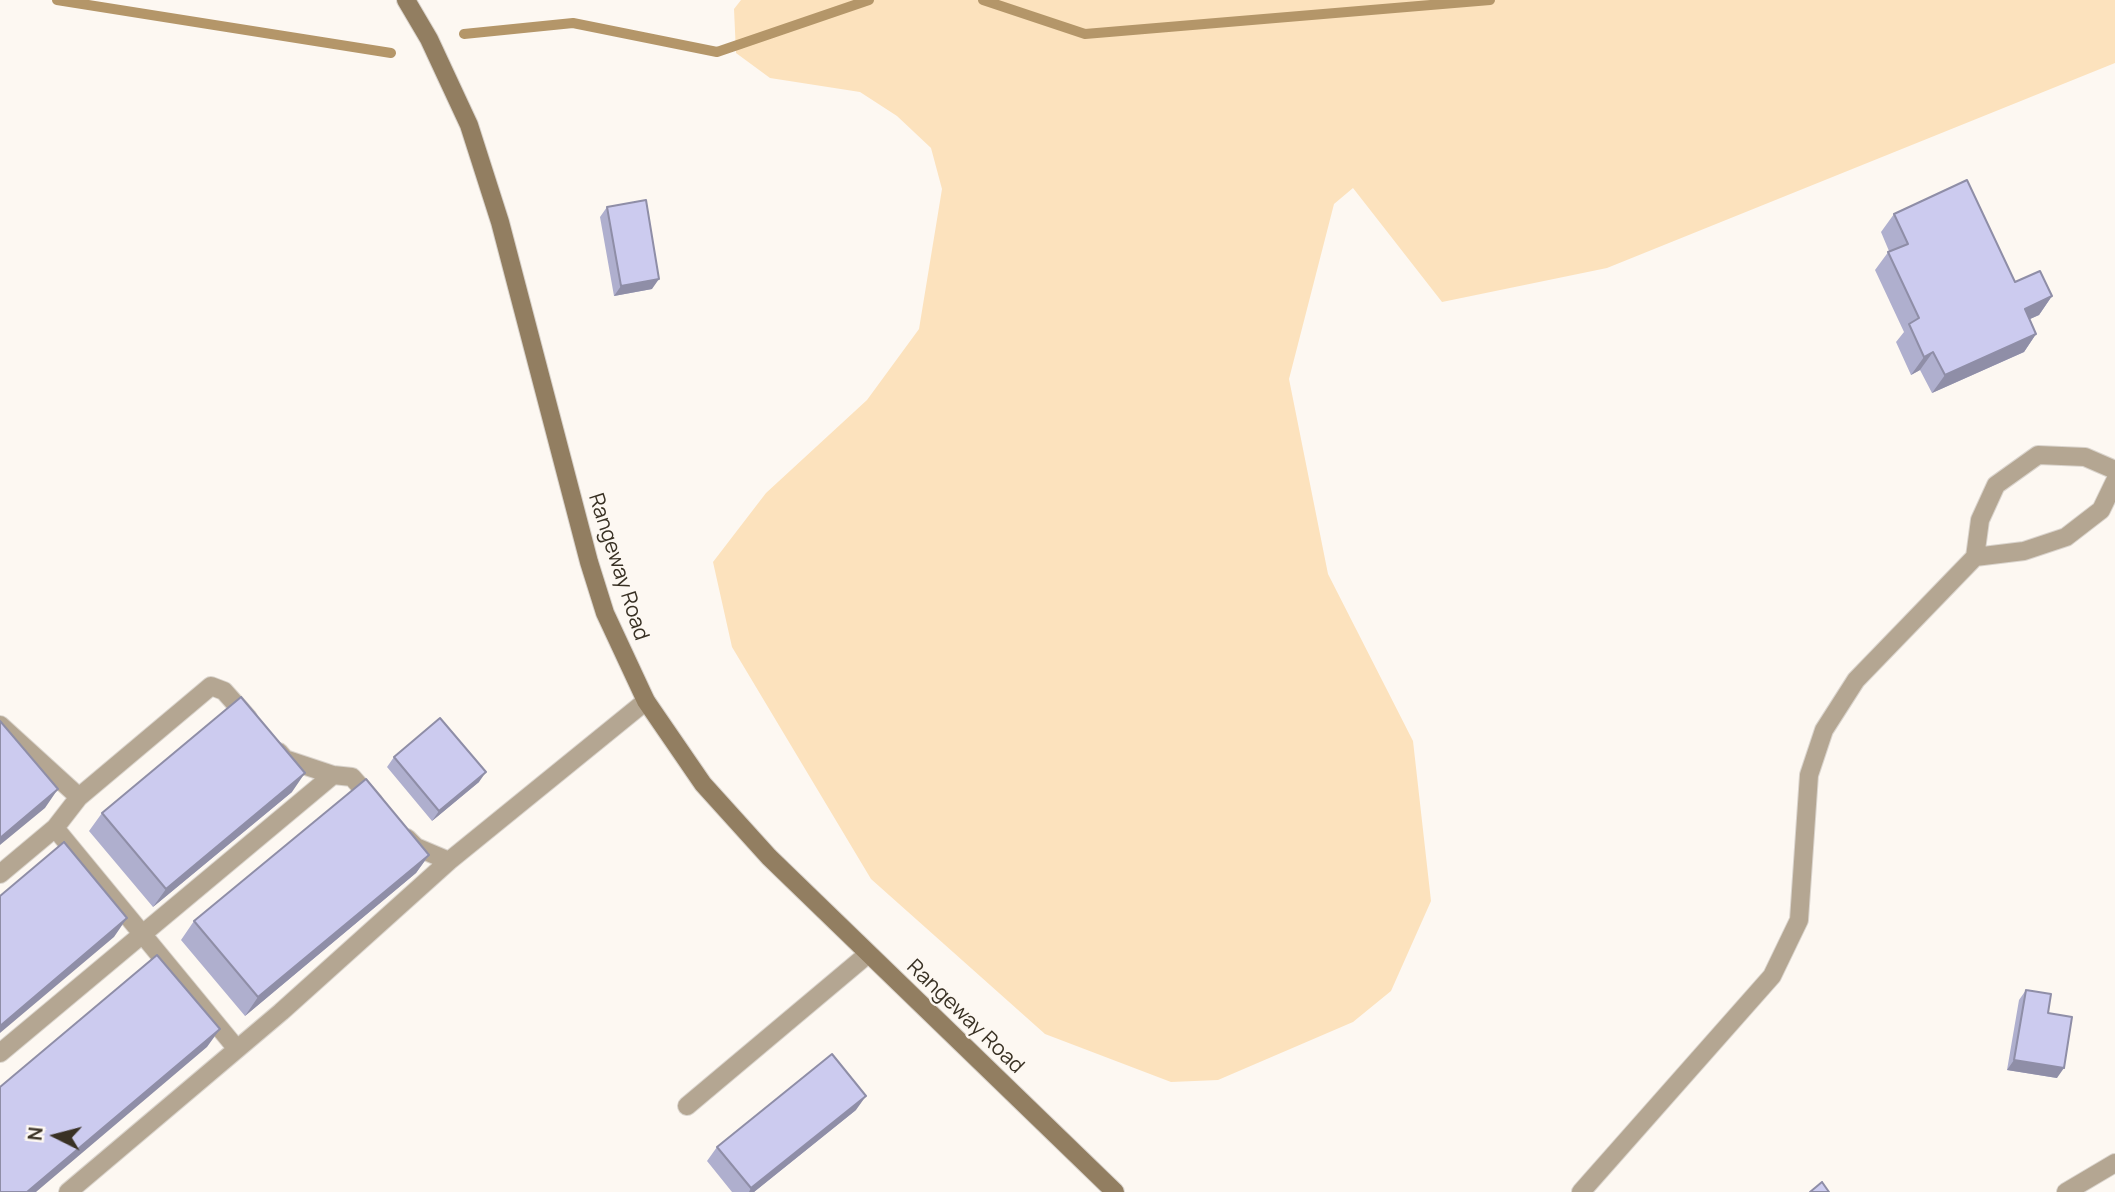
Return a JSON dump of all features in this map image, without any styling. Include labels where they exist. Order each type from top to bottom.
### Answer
[{"type":"street","name":"Rangeway Road","points":[[406,0],[444,69],[473,137],[500,222],[589,562],[609,624],[646,701],[673,744],[721,804],[777,865],[1115,1192]]},
{"type":"street","points":[[1581,1192],[1772,976],[1800,920],[1809,775],[1824,730],[1856,680],[1975,557],[1980,520],[1996,485],[2038,455],[2085,457],[2115,470]]},
{"type":"street","points":[[1975,557],[2024,551],[2066,537],[2101,510],[2115,481]]},
{"type":"street","points":[[0,874],[55,828],[79,797],[211,686],[224,691],[285,759],[333,775],[352,777],[416,847],[449,861]]},
{"type":"street","points":[[68,1192],[237,1049],[449,861],[646,701]]},
{"type":"street","points":[[0,725],[79,797]]},
{"type":"street","points":[[0,1054],[333,775]]},
{"type":"street","points":[[55,828],[237,1049]]},
{"type":"street","points":[[687,1106],[868,954]]},
{"type":"street","points":[[2066,1192],[2115,1163]]},
{"type":"shaded area","points":[[741,0],[2115,0],[2115,63],[1607,268],[1442,302],[1353,188],[1334,204],[1289,379],[1328,574],[1413,741],[1431,901],[1391,991],[1353,1022],[1218,1080],[1171,1082],[1045,1034],[871,879],[732,647],[713,562],[766,493],[867,400],[919,329],[942,189],[931,148],[897,116],[860,92],[770,78],[736,53],[734,9]]},
{"type":"building","points":[[1967,180],[2015,282],[2040,271],[2052,296],[2025,309],[2036,334],[1945,375],[1933,352],[1924,357],[1909,324],[1919,318],[1888,252],[1908,244],[1894,214]]},
{"type":"building","points":[[646,200],[659,279],[621,286],[607,207]]},
{"type":"building","points":[[241,697],[305,773],[166,889],[102,813]]},
{"type":"building","points":[[440,718],[486,772],[439,811],[394,757]]},
{"type":"building","points":[[0,721],[58,789],[0,838]]},
{"type":"building","points":[[366,779],[429,855],[258,997],[194,921]]},
{"type":"building","points":[[64,842],[127,918],[0,1026],[0,896]]},
{"type":"building","points":[[157,955],[220,1029],[27,1192],[0,1192],[0,1087]]},
{"type":"building","points":[[2026,990],[2051,994],[2048,1013],[2072,1017],[2064,1068],[2014,1060]]},
{"type":"building","points":[[832,1054],[866,1096],[751,1188],[717,1147]]},
{"type":"building","points":[[1822,1182],[1829,1192],[1810,1192]]},
{"type":"waterway","points":[[57,0],[391,53]]},
{"type":"waterway","points":[[464,34],[573,23],[717,52],[869,0]]},
{"type":"waterway","points":[[983,0],[1085,34],[1490,0]]}]
